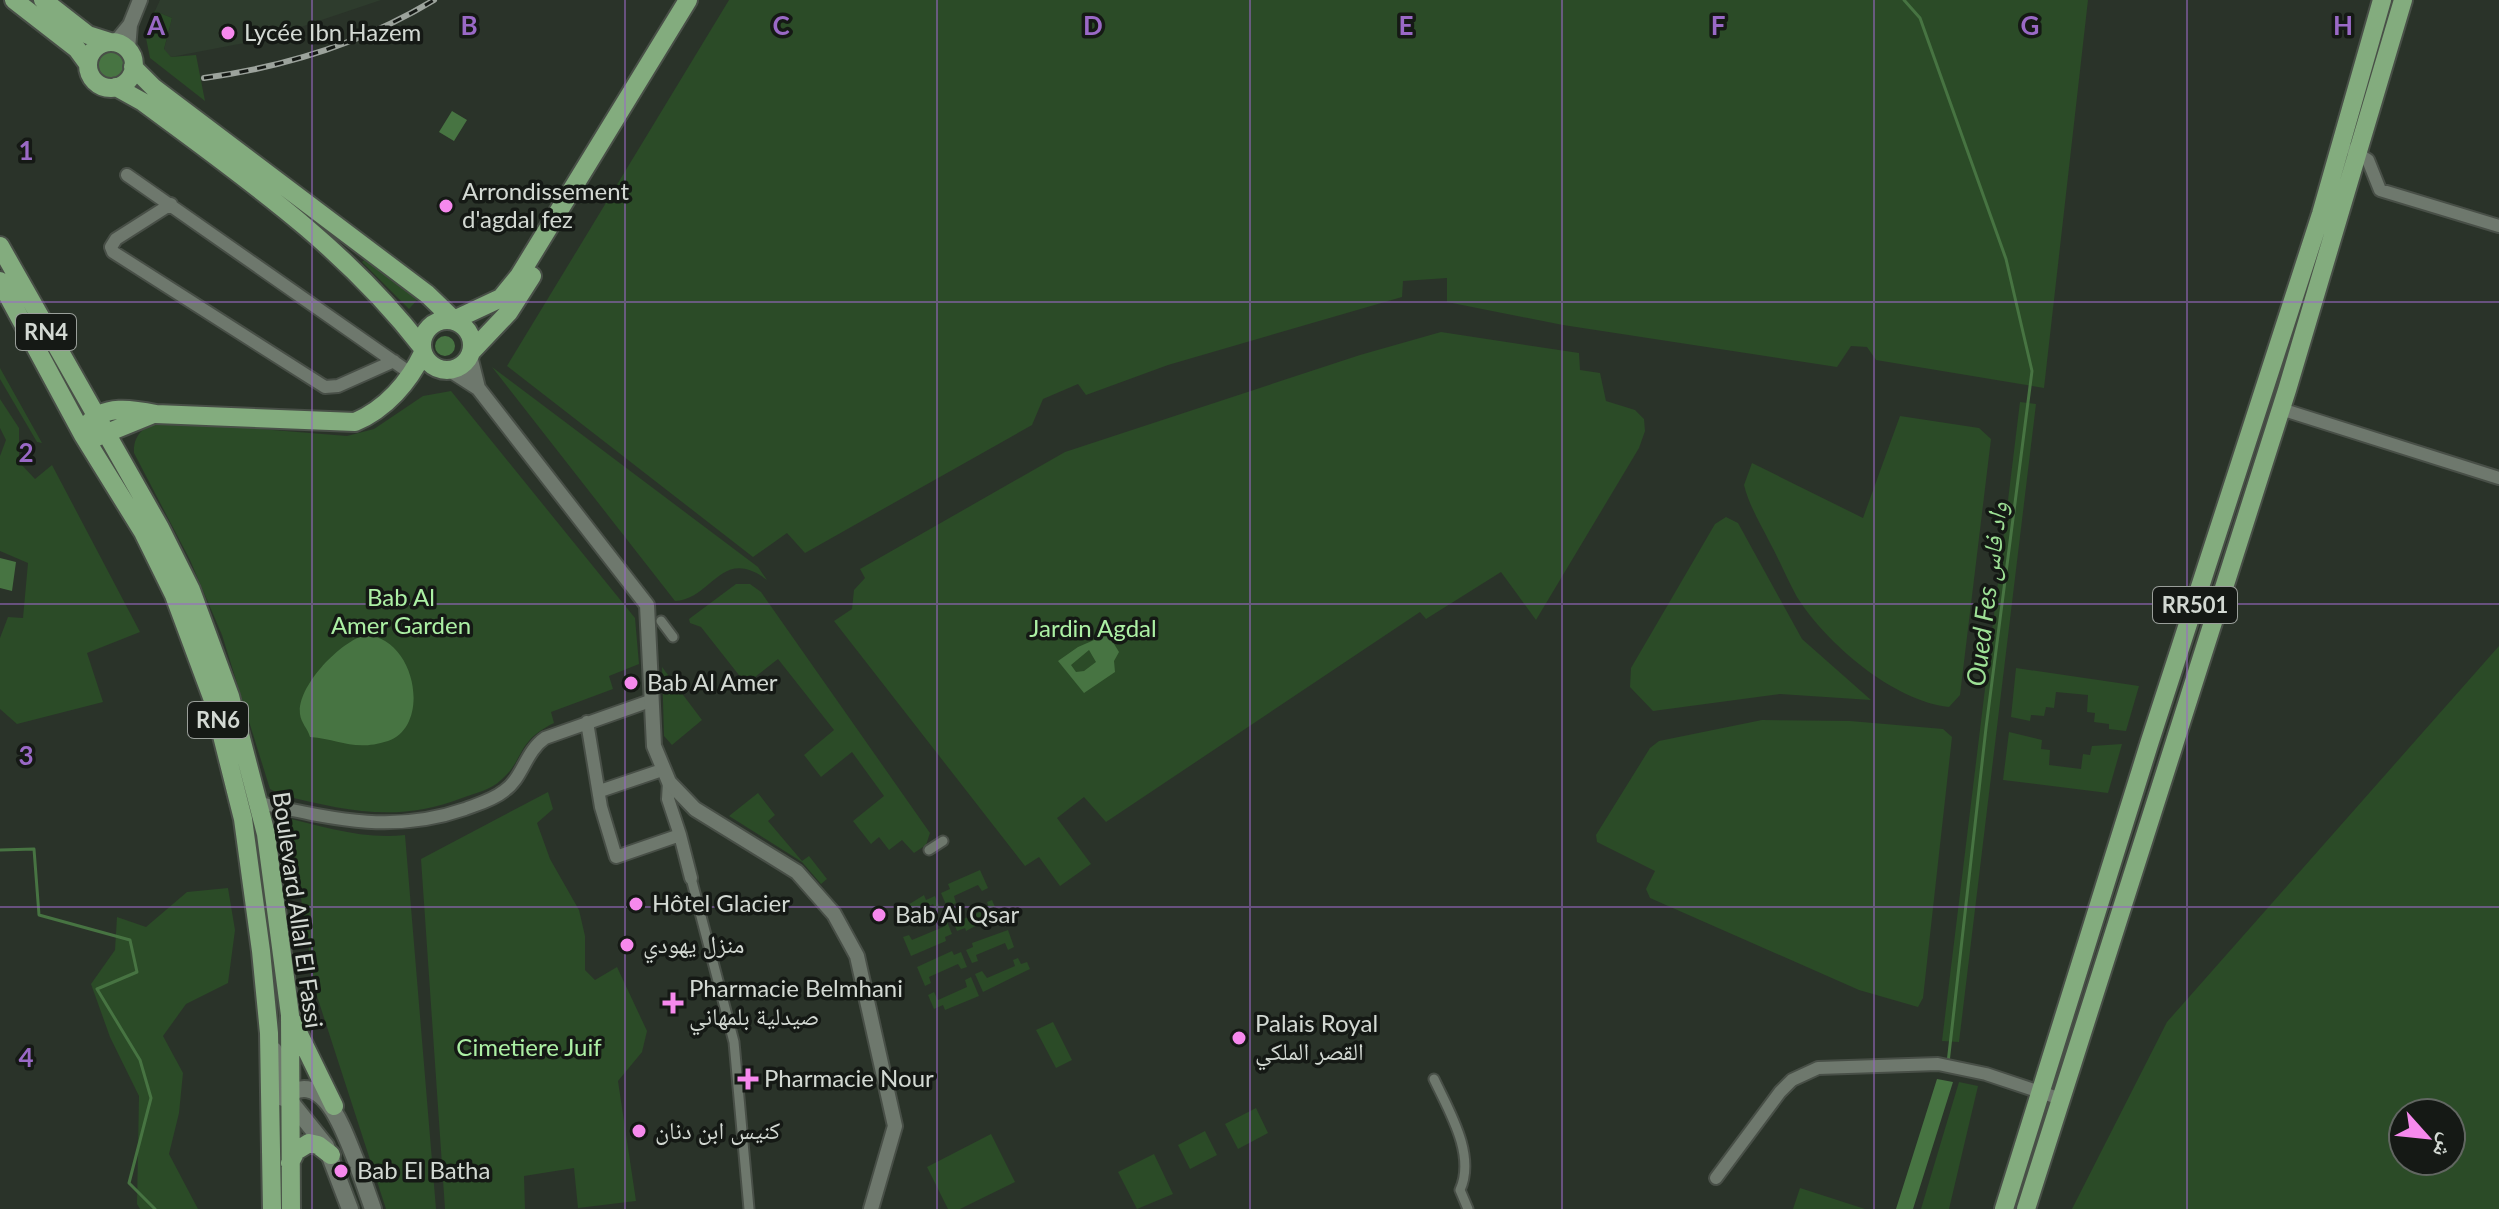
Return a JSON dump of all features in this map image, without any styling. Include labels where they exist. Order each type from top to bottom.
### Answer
[{"type":"main road","points":[[14,0],[77,49],[95,81],[105,87],[116,87],[143,102],[303,221],[348,263],[433,366],[446,370]]},
{"type":"main road","points":[[43,0],[88,35],[122,50],[154,88],[427,294],[467,328],[471,354]]},
{"type":"main road","points":[[83,435],[95,416],[125,410],[148,417],[355,422],[380,409],[413,375],[431,325],[454,320],[501,298],[519,276],[688,0]]},
{"type":"main road","points":[[413,375],[446,370],[471,354],[518,300],[700,0]]},
{"type":"main road","name":"RR501","points":[[2004,1209],[2157,720],[2342,147],[2382,0]]},
{"type":"main road","name":"RR501","points":[[2026,1209],[2287,390],[2360,153],[2403,0]]},
{"type":"main road","points":[[88,64],[94,49],[122,50]]},
{"type":"main road","points":[[116,87],[128,79],[122,50]]},
{"type":"main road","name":"Boulevard Allal El Fassi","points":[[0,246],[191,590],[230,696],[260,803],[290,1015],[291,1209]]},
{"type":"main road","name":"Boulevard Allal El Fassi","points":[[0,281],[83,435],[124,496],[174,595],[213,700],[243,819],[269,1033],[272,1209]]},
{"type":"main road","points":[[83,435],[106,435],[148,417]]},
{"type":"main road","points":[[125,467],[126,439],[148,417]]},
{"type":"main road","points":[[2251,434],[2271,437]]},
{"type":"main road","points":[[290,1015],[334,1106],[373,1209]]},
{"type":"main road","points":[[269,1033],[292,1101],[331,1155],[350,1209]]},
{"type":"main road","points":[[270,1115],[309,1091],[334,1106]]},
{"type":"main road","points":[[292,1101],[318,1114],[334,1106]]},
{"type":"main road","points":[[290,1163],[296,1151],[309,1143],[318,1145],[331,1155]]},
{"type":"street","points":[[122,50],[140,0]]},
{"type":"street","points":[[2342,147],[2360,153],[2368,160],[2380,190],[2499,226]]},
{"type":"street","points":[[127,175],[413,375]]},
{"type":"street","points":[[171,204],[116,239],[111,247],[113,252],[325,387],[338,386],[394,361]]},
{"type":"street","points":[[471,354],[478,388]]},
{"type":"street","points":[[446,370],[478,388],[647,605],[654,746],[665,776],[668,799],[734,1042],[749,1209]]},
{"type":"street","points":[[2267,384],[2287,390]]},
{"type":"street","points":[[2281,409],[2499,478]]},
{"type":"street","points":[[661,621],[673,637]]},
{"type":"street","points":[[260,803],[365,822],[401,824],[436,819],[503,793],[539,742],[650,701]]},
{"type":"street","points":[[2157,720],[2178,728]]},
{"type":"street","points":[[587,722],[616,857],[680,835]]},
{"type":"street","points":[[600,791],[665,776]]},
{"type":"street","points":[[665,776],[695,809],[797,872],[834,914],[857,956],[895,1126],[871,1209]]},
{"type":"street","points":[[929,850],[943,841]]},
{"type":"street","points":[[1716,1178],[1792,1080],[1818,1068],[1938,1064],[2061,1099]]},
{"type":"street","points":[[1434,1079],[1461,1141],[1466,1176],[1460,1190],[1468,1209]]},
{"type":"shaded area","name":"Lycée Ibn Hazem","points":[[160,0],[381,0],[265,39],[171,57],[164,50],[172,18],[155,11]]},
{"type":"shaded area","points":[[111,48],[123,52],[127,64],[123,76],[111,80],[99,76],[95,64],[99,52]]},
{"type":"shaded area","points":[[452,111],[467,120],[454,141],[439,132]]},
{"type":"shaded area","points":[[445,336],[452,339],[455,346],[452,353],[445,356],[438,353],[435,346],[438,339]]},
{"type":"shaded area","points":[[0,558],[16,562],[12,591],[0,588]]},
{"type":"shaded area","points":[[1108,634],[1119,652],[1114,661],[1115,672],[1084,693],[1058,661],[1078,647]],"holes":[[[1089,650],[1096,662],[1084,671],[1076,672],[1071,665]]]},
{"type":"shaded area","points":[[365,635],[382,640],[396,650],[406,665],[414,701],[410,718],[402,732],[376,744],[356,745],[310,737],[300,714],[305,691],[333,656]]},
{"type":"shaded area","points":[[1937,1079],[1953,1082],[1913,1209],[1896,1209]]},
{"type":"green space","points":[[729,0],[2088,0],[2044,388],[1876,360],[1867,347],[1851,346],[1837,367],[1563,325],[1447,302],[1447,278],[1403,281],[1402,297],[1168,365],[1086,395],[1078,384],[1043,399],[1032,425],[805,553],[787,533],[753,557],[507,366]]},
{"type":"green space","points":[[155,11],[172,18],[164,49],[171,57],[196,55],[205,101],[150,58],[145,33]]},
{"type":"green space","points":[[365,259],[418,299],[409,309],[362,262]]},
{"type":"green space","name":"Jardin Agdal","points":[[1441,332],[1579,353],[1580,370],[1600,373],[1606,401],[1635,410],[1644,419],[1645,431],[1639,448],[1536,620],[1501,572],[1426,619],[1420,612],[1106,822],[1084,797],[1057,818],[1091,864],[1060,886],[1039,857],[1025,866],[834,621],[852,609],[854,590],[865,578],[860,569],[1065,452],[1360,355]]},
{"type":"green space","points":[[492,367],[758,567],[767,580],[738,568],[727,571],[688,598],[675,601]]},
{"type":"green space","points":[[0,368],[42,443],[37,442],[0,379]]},
{"type":"green space","name":"Bab Al Amer Garden","points":[[451,391],[635,618],[639,664],[609,676],[613,689],[551,712],[554,723],[526,744],[509,773],[483,791],[439,806],[394,812],[350,810],[282,795],[270,789],[222,635],[190,560],[134,453],[138,435],[164,421],[347,436],[374,429],[423,396]]},
{"type":"green space","points":[[0,399],[19,428],[19,462],[35,479],[52,465],[140,632],[87,653],[103,702],[17,724],[0,709],[0,638],[8,617],[23,618],[28,563],[0,551],[0,456],[6,440],[0,428]]},
{"type":"green space","points":[[2020,402],[2036,404],[1959,1042],[1942,1041]]},
{"type":"green space","points":[[1900,416],[1979,428],[1991,439],[1960,695],[1949,707],[1906,694],[1884,682],[1825,633],[1797,597],[1755,514],[1744,485],[1752,463],[1863,518]]},
{"type":"green space","points":[[1726,517],[1738,523],[1802,639],[1871,700],[1780,694],[1653,711],[1630,687],[1631,668],[1715,524]]},
{"type":"green space","points":[[736,584],[750,584],[761,592],[930,833],[926,845],[914,853],[902,840],[889,850],[879,837],[871,844],[853,821],[884,796],[852,752],[821,777],[804,755],[834,730],[778,659],[746,684],[701,627],[690,623],[689,619]]},
{"type":"green space","points":[[2499,646],[2499,1209],[2072,1209],[2167,1022]]},
{"type":"green space","points":[[662,667],[702,720],[672,745],[664,736]]},
{"type":"green space","points":[[2016,668],[2139,686],[2126,731],[2109,729],[2109,724],[2094,722],[2095,713],[2087,712],[2088,695],[2056,692],[2054,708],[2046,707],[2044,716],[2031,715],[2030,721],[2011,717]]},
{"type":"green space","points":[[1762,720],[1850,721],[1943,729],[1952,737],[1923,998],[1918,1007],[1859,990],[1650,898],[1646,889],[1655,871],[1597,842],[1596,835],[1650,748],[1659,741]]},
{"type":"green space","points":[[2009,732],[2042,740],[2041,749],[2050,750],[2049,765],[2081,769],[2083,754],[2090,755],[2092,746],[2122,744],[2108,793],[2003,780]]},
{"type":"green space","name":"Cimetiere Juif","points":[[548,792],[553,809],[537,823],[550,859],[579,910],[585,936],[585,970],[595,980],[617,967],[647,1031],[642,1052],[618,1081],[636,1201],[578,1208],[574,1168],[524,1176],[525,1209],[445,1209],[421,859]]},
{"type":"green space","points":[[758,793],[775,815],[768,821],[802,861],[809,856],[827,879],[821,884],[802,862],[729,816]]},
{"type":"green space","points":[[282,817],[358,834],[405,835],[436,1209],[386,1209],[315,990],[296,865],[278,823]]},
{"type":"green space","points":[[980,870],[988,888],[982,891],[978,885],[954,896],[956,903],[947,907],[941,893],[950,889],[948,884]]},
{"type":"green space","points":[[228,888],[235,930],[228,983],[186,1004],[163,1036],[183,1073],[179,1113],[169,1154],[198,1209],[140,1209],[137,1204],[139,1096],[110,1037],[91,984],[115,950],[117,917],[146,927],[187,892]]},
{"type":"green space","points":[[924,895],[926,900],[935,896],[940,908],[936,910],[933,904],[904,918],[906,923],[901,925],[895,913]]},
{"type":"green space","points":[[992,900],[998,914],[966,931],[965,928],[957,931],[951,916],[957,913],[961,920],[989,908],[987,902]]},
{"type":"green space","points":[[946,919],[952,934],[945,937],[946,941],[911,956],[903,937],[909,935],[912,940],[943,927],[941,921]]},
{"type":"green space","points":[[1008,930],[1014,947],[1008,950],[1005,943],[976,955],[978,961],[972,963],[966,950],[973,947],[972,943]]},
{"type":"green space","points":[[952,951],[954,955],[961,952],[967,967],[961,969],[958,964],[929,977],[931,983],[925,986],[917,967]]},
{"type":"green space","points":[[1018,958],[1021,964],[1027,962],[1030,969],[983,992],[975,974],[982,971],[987,978],[1015,966],[1013,960]]},
{"type":"green space","points":[[971,977],[979,996],[945,1010],[943,1005],[934,1009],[928,995],[934,992],[938,1000],[967,987],[965,980]]},
{"type":"green space","points":[[1053,1022],[1072,1060],[1056,1068],[1036,1030]]},
{"type":"green space","points":[[1959,1082],[1978,1086],[1949,1209],[1921,1209]]},
{"type":"green space","points":[[1256,1108],[1268,1133],[1238,1149],[1225,1124]]},
{"type":"green space","points":[[1205,1131],[1217,1155],[1190,1169],[1178,1145]]},
{"type":"green space","points":[[991,1134],[1015,1182],[960,1209],[948,1209],[927,1167]]},
{"type":"green space","points":[[1154,1154],[1173,1194],[1137,1209],[1118,1172]]},
{"type":"green space","points":[[1800,1188],[1865,1209],[1793,1209]]},
{"type":"waterway","name":"Oued Fes واد فاس","points":[[1904,0],[1920,18],[2006,259],[2032,371],[1986,728],[1948,1063]]},
{"type":"waterway","points":[[0,850],[34,849],[39,915],[130,940],[137,972],[97,989],[140,1060],[151,1098],[129,1183],[155,1209]]},
{"type":"railway","points":[[204,78],[264,67],[323,51],[380,28],[434,0]]},
{"type":"place","name":"Lycée Ibn Hazem","points":[[228,33]]},
{"type":"place","name":"Arrondissement d'agdal fez","points":[[446,206]]},
{"type":"place","name":"Bab Al Amer","points":[[631,683]]},
{"type":"place","name":"Hôtel Glacier","points":[[636,904]]},
{"type":"place","name":"Bab Al Qsar","points":[[879,915]]},
{"type":"place","name":"منزل يهودي","points":[[627,945]]},
{"type":"place","name":"Pharmacie Belmhani صيدلية بلمهاني","points":[[673,1003]]},
{"type":"place","name":"Palais Royal القصر الملكي","points":[[1239,1038]]},
{"type":"place","name":"Pharmacie Nour","points":[[748,1079]]},
{"type":"place","name":"كنيس ابن دنان","points":[[639,1131]]},
{"type":"place","name":"Bab El Batha","points":[[341,1171]]}]
